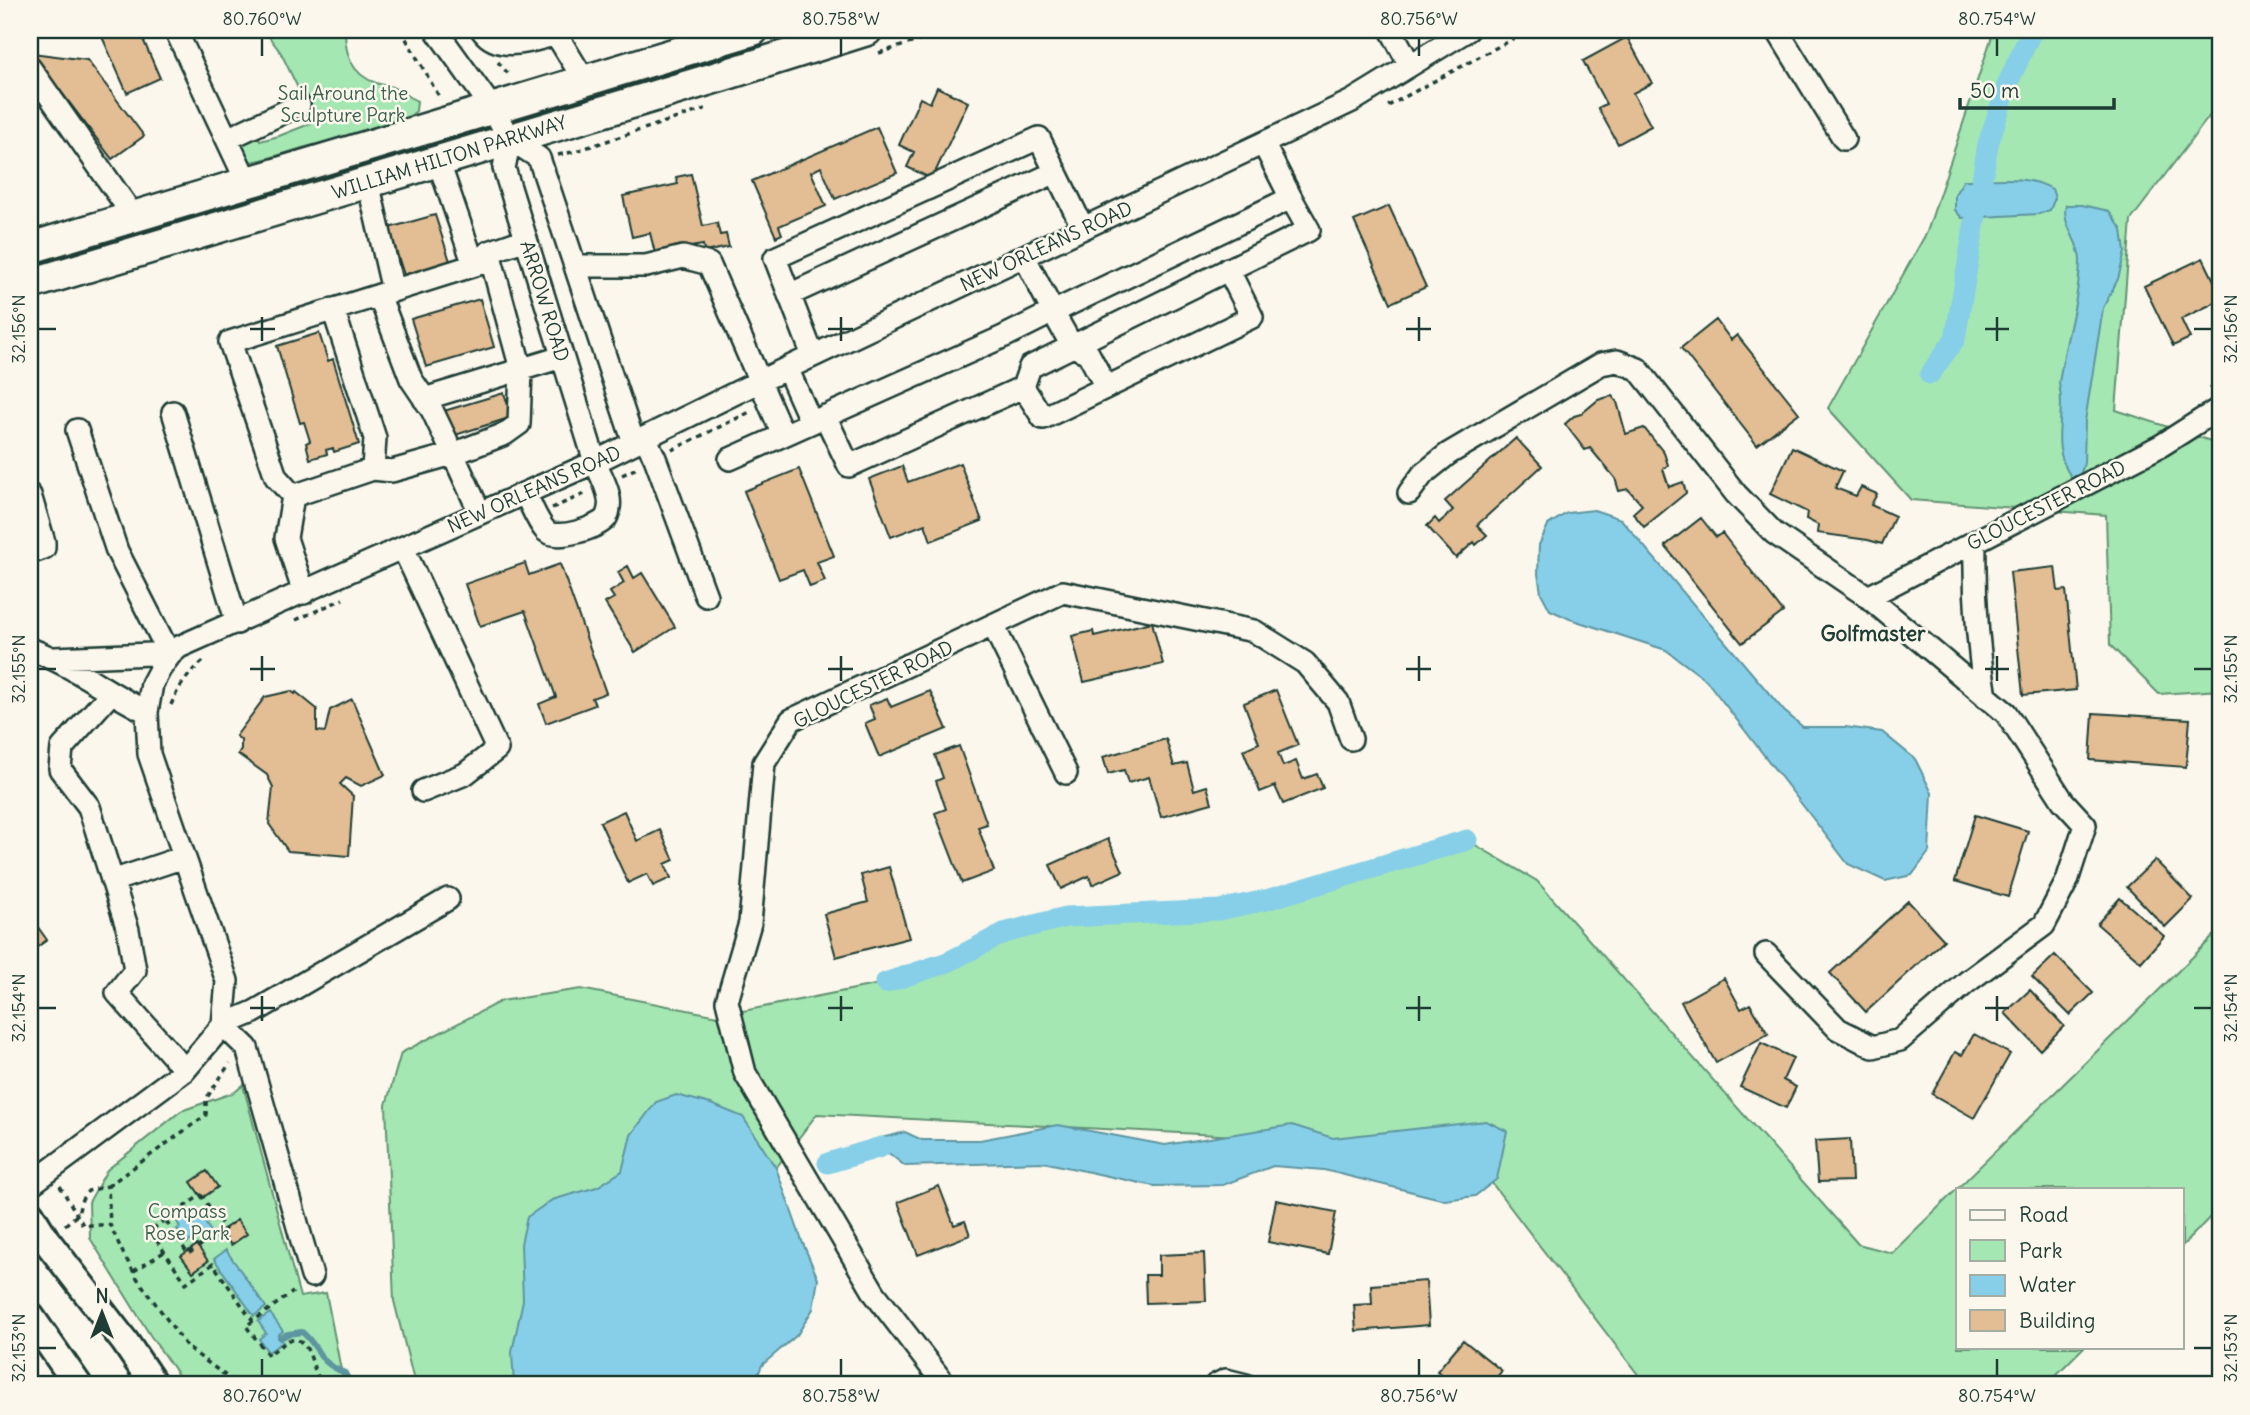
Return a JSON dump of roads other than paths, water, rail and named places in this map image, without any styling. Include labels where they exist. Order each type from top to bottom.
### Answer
[{"type":"highway","name":"WILLIAM HILTON PARKWAY","points":[[30,248],[753,30]]},
{"type":"highway","name":"WILLIAM HILTON PARKWAY","points":[[30,284],[867,30]]},
{"type":"main road","points":[[30,1214],[46,1240],[125,1342],[154,1385]]},
{"type":"main road","points":[[30,1316],[78,1385]]},
{"type":"street","name":"ARROW ROAD","points":[[436,30],[492,108],[510,139],[539,158],[575,266],[639,440],[655,458],[706,596]]},
{"type":"street","points":[[482,30],[500,44],[534,41],[559,32],[584,80]]},
{"type":"street","points":[[1391,30],[1410,65]]},
{"type":"street","name":"NEW ORLEANS ROAD","points":[[223,1025],[227,981],[149,754],[147,712],[152,684],[170,655],[179,647],[595,462],[786,368],[1352,101],[1468,30]]},
{"type":"street","points":[[1777,30],[1844,139]]},
{"type":"street","points":[[179,31],[247,182]]},
{"type":"street","points":[[30,68],[134,217]]},
{"type":"street","points":[[227,139],[299,105]]},
{"type":"street","points":[[813,356],[775,258],[1039,138],[1083,228]]},
{"type":"street","name":"ARROW ROAD","points":[[510,139],[504,168],[595,462],[610,500],[606,517],[596,524],[562,536],[552,535],[545,530],[525,493]]},
{"type":"street","points":[[786,368],[849,466],[1023,387],[1030,367],[1309,230],[1263,143]]},
{"type":"street","points":[[293,496],[373,469],[392,471],[453,454],[505,433],[519,424],[522,369],[483,262],[438,160]]},
{"type":"street","points":[[789,295],[1056,172]]},
{"type":"street","points":[[368,182],[386,293],[411,379],[432,410],[480,513]]},
{"type":"street","points":[[730,459],[1005,336],[1291,198]]},
{"type":"street","points":[[293,496],[276,477],[230,342],[483,262],[489,252],[526,240]]},
{"type":"street","points":[[1024,256],[1072,346],[1088,353],[1106,387]]},
{"type":"street","points":[[575,266],[646,266],[683,257],[709,264],[783,435]]},
{"type":"street","points":[[1023,387],[1043,418],[1252,317],[1228,269]]},
{"type":"street","points":[[333,310],[375,438],[373,469]]},
{"type":"street","points":[[424,399],[562,357]]},
{"type":"street","points":[[1409,493],[1423,474],[1448,454],[1601,364],[1617,362],[1638,369],[1736,494],[1774,533],[1868,597],[2006,713],[2063,802],[2085,825],[2067,881],[2044,925],[1967,982],[1900,1040],[1873,1047],[1838,1030],[1766,954]]},
{"type":"street","name":"GLOUCESTER ROAD","points":[[1868,597],[2162,445],[2220,408]]},
{"type":"street","points":[[173,412],[237,623]]},
{"type":"street","points":[[77,430],[117,551],[170,655]]},
{"type":"street","points":[[30,495],[44,548],[30,553]]},
{"type":"street","points":[[293,496],[286,538],[304,593]]},
{"type":"street","points":[[1975,542],[1974,599],[1979,659],[1986,697]]},
{"type":"street","points":[[403,548],[497,749],[464,774],[423,791]]},
{"type":"street","name":"GLOUCESTER ROAD","points":[[945,1385],[875,1294],[745,1073],[727,1001],[750,923],[764,763],[791,720],[1063,592],[1254,631],[1305,663],[1338,702],[1351,739]]},
{"type":"street","points":[[993,625],[1066,773]]},
{"type":"street","points":[[30,649],[55,658],[147,712]]},
{"type":"street","points":[[55,658],[170,655]]},
{"type":"street","points":[[111,693],[62,748],[60,769],[89,807],[128,930],[135,970],[117,993],[185,1070]]},
{"type":"street","points":[[112,881],[184,857]]},
{"type":"street","points":[[30,1185],[185,1070],[223,1025],[254,1012],[448,899]]},
{"type":"street","points":[[223,1025],[247,1048],[312,1276]]},
{"type":"street","points":[[1216,1385],[1226,1380],[1247,1385]]},
{"type":"water","points":[[1964,180],[2032,181],[2052,189],[2055,198],[2050,210],[2039,214],[1962,218],[1955,210],[1955,194]]},
{"type":"water","points":[[2066,205],[2082,205],[2109,211],[2122,230],[2125,252],[2118,279],[2103,308],[2085,421],[2084,463],[2080,476],[2071,477],[2064,464],[2059,441],[2059,384],[2077,292],[2080,261],[2066,220]]},
{"type":"water","points":[[1594,510],[1621,519],[1784,711],[1803,727],[1845,727],[1882,732],[1915,759],[1932,793],[1929,852],[1912,875],[1885,881],[1848,864],[1706,680],[1666,650],[1550,610],[1541,593],[1538,574],[1539,545],[1548,525],[1567,513]]},
{"type":"water","points":[[676,1095],[711,1104],[743,1117],[776,1168],[818,1279],[813,1309],[797,1335],[762,1365],[754,1385],[514,1385],[512,1352],[523,1300],[521,1244],[527,1217],[552,1200],[597,1187],[622,1171],[631,1135],[656,1102]]},
{"type":"water","points":[[1486,1121],[1507,1131],[1497,1179],[1475,1196],[1445,1200],[1324,1170],[1273,1166],[1223,1185],[1154,1186],[1043,1162],[905,1166],[881,1147],[881,1138],[905,1132],[922,1140],[980,1140],[1058,1125],[1165,1145],[1292,1125],[1333,1138]]},
{"type":"water","points":[[188,1209],[195,1218],[205,1211],[211,1219],[206,1224],[211,1232],[203,1238],[200,1235],[187,1243],[177,1229],[180,1227],[175,1218]]},
{"type":"water","points":[[226,1250],[266,1307],[254,1316],[214,1259]]},
{"type":"water","points":[[270,1313],[283,1331],[278,1335],[283,1342],[268,1352],[259,1339],[266,1333],[258,1321]]},
{"type":"waterway","points":[[1930,374],[1955,339],[1988,144],[2008,83],[2032,30]]},
{"type":"waterway","points":[[885,983],[948,962],[1004,933],[1066,917],[1219,910],[1266,900],[1467,840]]},
{"type":"waterway","points":[[828,1163],[881,1147]]},
{"type":"waterway","points":[[280,1338],[302,1332],[328,1364],[345,1373],[349,1385]]},
{"type":"district","name":"Golfmaster","points":[[1873,634]]},
{"type":"park label","name":"Sail Around the Sculpture Park","points":[[343,104]]},
{"type":"park label","name":"Compass Rose Park","points":[[187,1222]]}]
